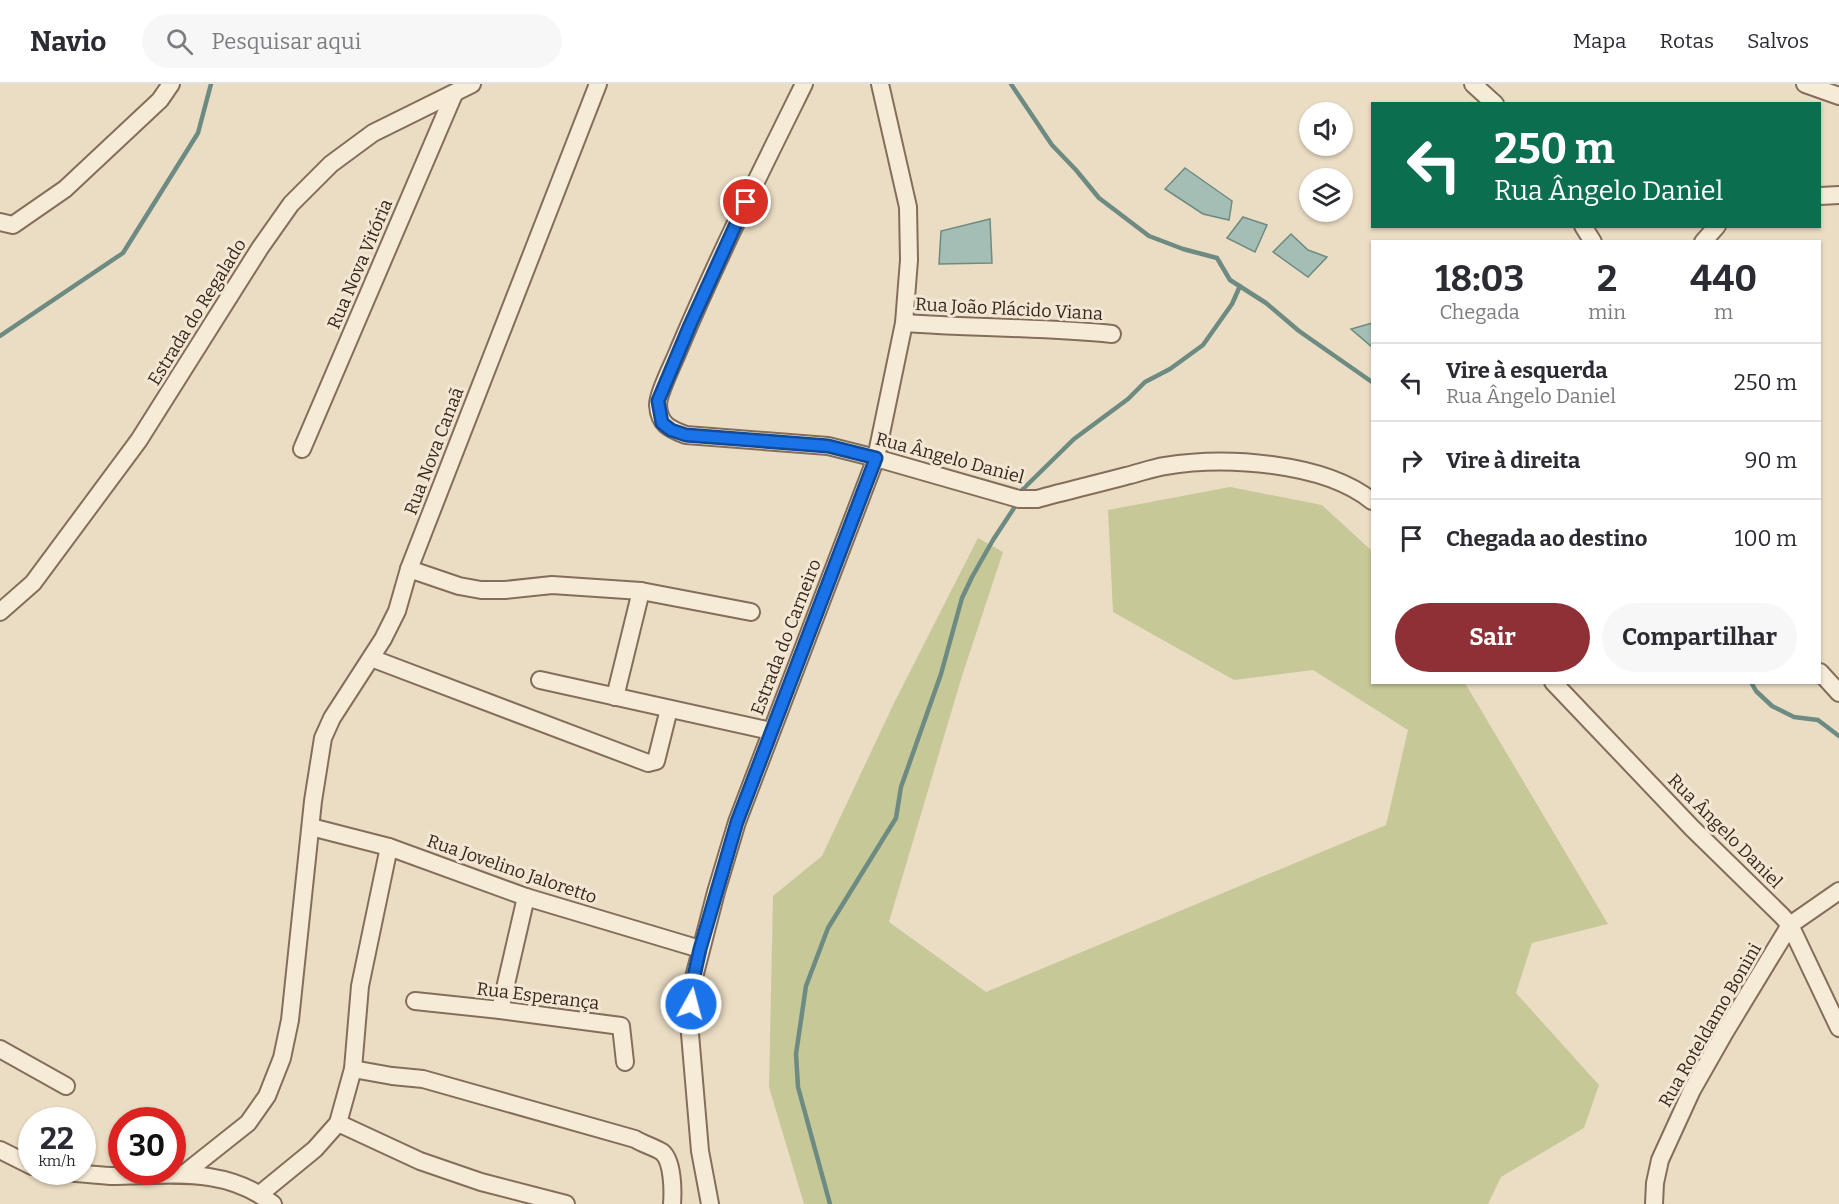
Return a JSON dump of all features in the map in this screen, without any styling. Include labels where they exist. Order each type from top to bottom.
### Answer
[{"type":"street","points":[[0,222],[13,225],[65,189],[160,100],[171,84]]},
{"type":"street","name":"Estrada do Regalado","points":[[0,612],[33,583],[139,440],[260,248],[291,204],[331,164],[374,133],[472,84]]},
{"type":"street","name":"Rua Nova Canaã","points":[[186,1172],[248,1123],[267,1096],[282,1058],[290,1020],[320,751],[326,728],[371,658],[393,618],[409,569],[598,84]]},
{"type":"street","name":"Rua Ângelo Daniel","points":[[804,84],[751,192],[658,401],[662,423],[671,430],[686,435],[828,446],[1019,499],[1037,499],[1165,466],[1216,461],[1288,467],[1330,477],[1363,493],[1371,500]]},
{"type":"street","name":"Estrada do Carneiro","points":[[710,1204],[700,1151],[689,1022],[692,985],[700,949],[737,822],[876,458],[904,323],[909,260],[908,207],[880,84]]},
{"type":"street","points":[[1473,84],[1493,102]]},
{"type":"street","points":[[1805,84],[1839,96]]},
{"type":"street","name":"Rua Nova Vitória","points":[[302,449],[454,94]]},
{"type":"street","points":[[1821,196],[1839,195]]},
{"type":"street","points":[[1705,240],[1715,228]]},
{"type":"street","name":"Rua João Plácido Viana","points":[[904,323],[965,328],[1030,327],[1112,334]]},
{"type":"street","points":[[409,569],[459,586],[481,590],[552,585],[641,591],[751,612]]},
{"type":"street","points":[[615,697],[641,591]]},
{"type":"street","points":[[371,658],[648,763],[656,761],[669,709]]},
{"type":"street","points":[[1821,673],[1839,693]]},
{"type":"street","points":[[540,680],[771,731]]},
{"type":"street","name":"Rua Ângelo Daniel","points":[[1555,684],[1692,828],[1790,925],[1839,1028]]},
{"type":"street","name":"Rua Jovelino Jaloretto","points":[[311,827],[389,847],[526,897],[700,949]]},
{"type":"street","points":[[186,1173],[223,1179],[267,1199],[338,1123],[353,1069],[360,986],[389,847]]},
{"type":"street","name":"Rua Roteldamo Bonini","points":[[1654,1204],[1655,1183],[1660,1160],[1692,1090],[1790,925],[1839,891]]},
{"type":"street","points":[[500,1010],[526,897]]},
{"type":"street","name":"Rua Esperança","points":[[415,1001],[621,1026],[625,1062]]},
{"type":"street","points":[[0,1049],[66,1086]]},
{"type":"street","points":[[353,1069],[423,1079],[635,1139],[664,1153],[673,1186],[672,1204]]},
{"type":"street","points":[[338,1123],[420,1161],[481,1182],[566,1204]]},
{"type":"street","points":[[0,1150],[18,1159]]},
{"type":"green space","points":[[1230,487],[1322,505],[1371,550],[1371,684],[1466,684],[1608,924],[1532,943],[1516,993],[1599,1085],[1584,1128],[1501,1177],[1488,1204],[804,1204],[769,1087],[773,896],[822,856],[895,701],[978,538],[1003,552],[962,676],[889,922],[986,992],[1386,825],[1408,730],[1313,670],[1234,680],[1113,612],[1108,510]]},
{"type":"water","points":[[1185,168],[1232,201],[1229,220],[1203,214],[1165,189]]},
{"type":"water","points":[[1243,217],[1267,225],[1255,252],[1227,238]]},
{"type":"water","points":[[990,219],[992,263],[939,264],[941,231]]},
{"type":"water","points":[[1291,234],[1308,250],[1327,257],[1308,277],[1273,252]]},
{"type":"water","points":[[1371,323],[1371,346],[1351,329]]},
{"type":"waterway","points":[[0,336],[123,253],[198,133],[211,84]]},
{"type":"waterway","points":[[1011,84],[1052,145],[1099,198],[1149,236],[1183,249],[1217,258],[1230,280],[1266,303],[1299,331],[1371,381]]},
{"type":"waterway","points":[[1022,490],[1074,439],[1128,399],[1145,382],[1170,369],[1203,345],[1232,304],[1240,286]]},
{"type":"waterway","points":[[830,1204],[798,1087],[796,1054],[806,986],[828,928],[896,818],[901,787],[941,674],[962,598],[993,540],[1016,505]]},
{"type":"waterway","points":[[1752,684],[1756,691],[1772,706],[1794,717],[1818,720],[1839,736]]},
{"type":"route","points":[[691,1004],[692,985],[700,949],[737,822],[876,458],[828,446],[686,435],[671,430],[662,423],[658,401],[746,202]]}]
